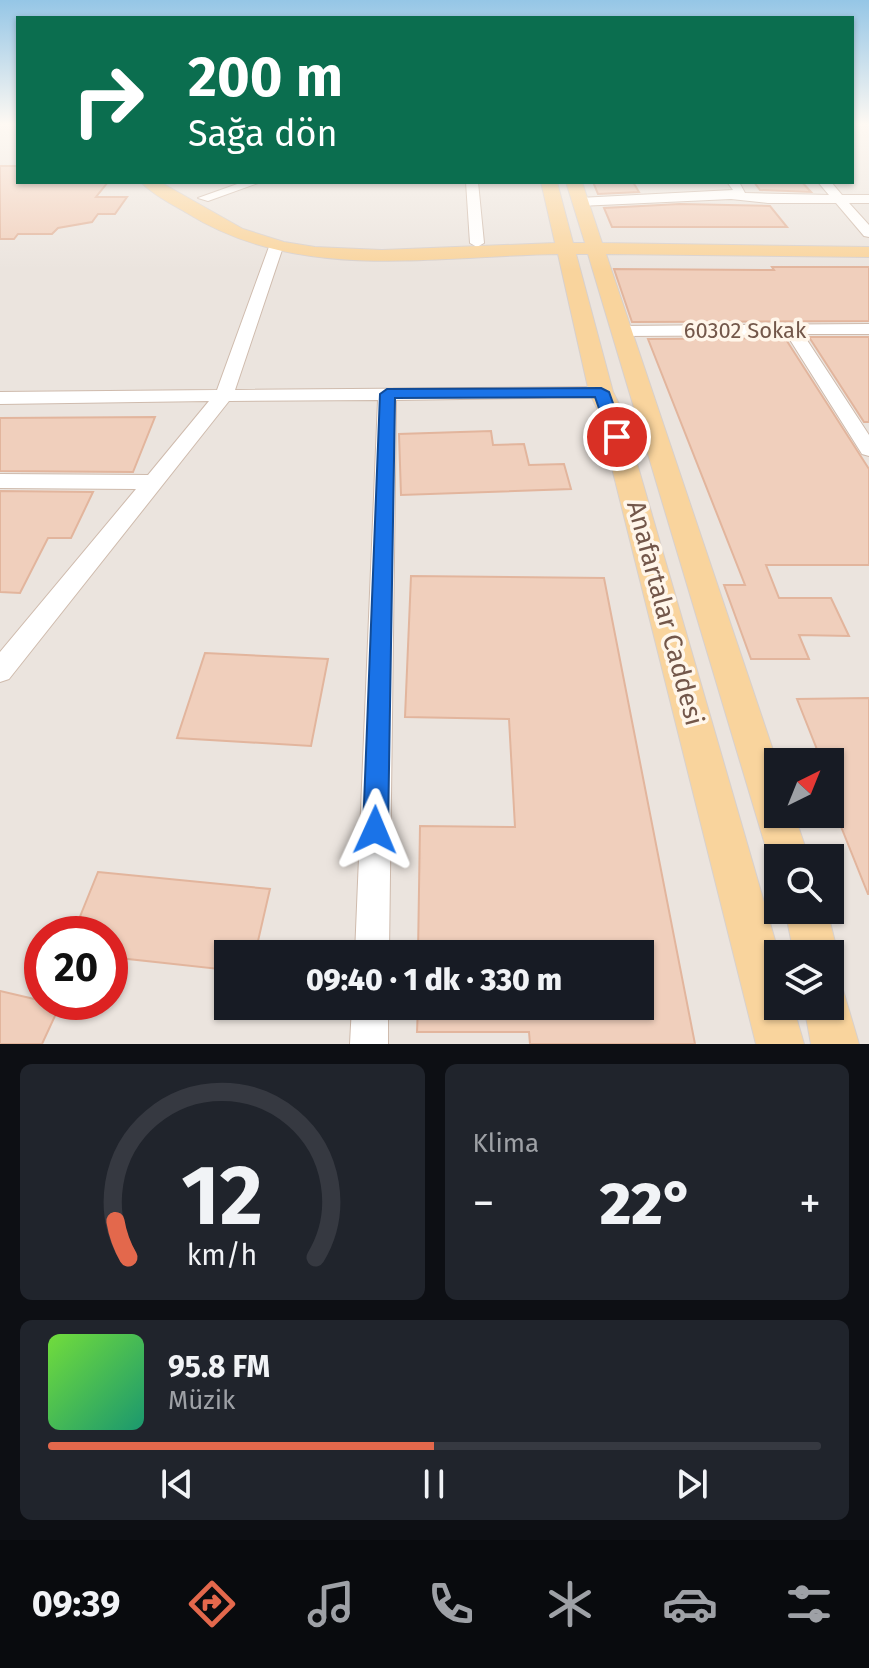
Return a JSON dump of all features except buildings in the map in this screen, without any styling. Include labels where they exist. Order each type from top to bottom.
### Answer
[{"type":"main road","points":[[152,184],[195,211],[249,238],[304,250],[361,254],[477,248],[576,230],[629,240],[869,235]]},
{"type":"main road","points":[[180,184],[234,215],[292,236],[477,248],[549,260],[576,230]]},
{"type":"main road","name":"Anafartalar Caddesi","points":[[550,184],[576,230],[620,331],[785,844]]},
{"type":"main road","points":[[516,243],[552,229],[869,252]]},
{"type":"main road","name":"Anafartalar Caddesi","points":[[576,230],[601,392],[609,408],[780,1044]]},
{"type":"main road","points":[[830,1020],[835,1044]]},
{"type":"street","points":[[204,198],[249,184]]},
{"type":"street","points":[[472,184],[477,248]]},
{"type":"street","points":[[647,184],[655,199]]},
{"type":"street","points":[[826,184],[869,235]]},
{"type":"street","points":[[576,230],[655,199],[732,188],[755,199],[869,199]]},
{"type":"street","points":[[0,671],[225,394],[277,244]]},
{"type":"street","name":"60302 Sokak","points":[[620,331],[869,329]]},
{"type":"street","points":[[792,330],[861,427],[869,450]]},
{"type":"street","points":[[0,398],[601,392]]},
{"type":"street","points":[[372,940],[387,394]]},
{"type":"street","points":[[0,481],[153,482]]},
{"type":"street","points":[[369,1044],[370,1020]]},
{"type":"shaded area","points":[[0,173],[16,173],[16,184],[854,184],[854,173],[869,173],[869,1044],[0,1044]]},
{"type":"route","points":[[375,830],[387,394],[601,392],[617,437]]}]
